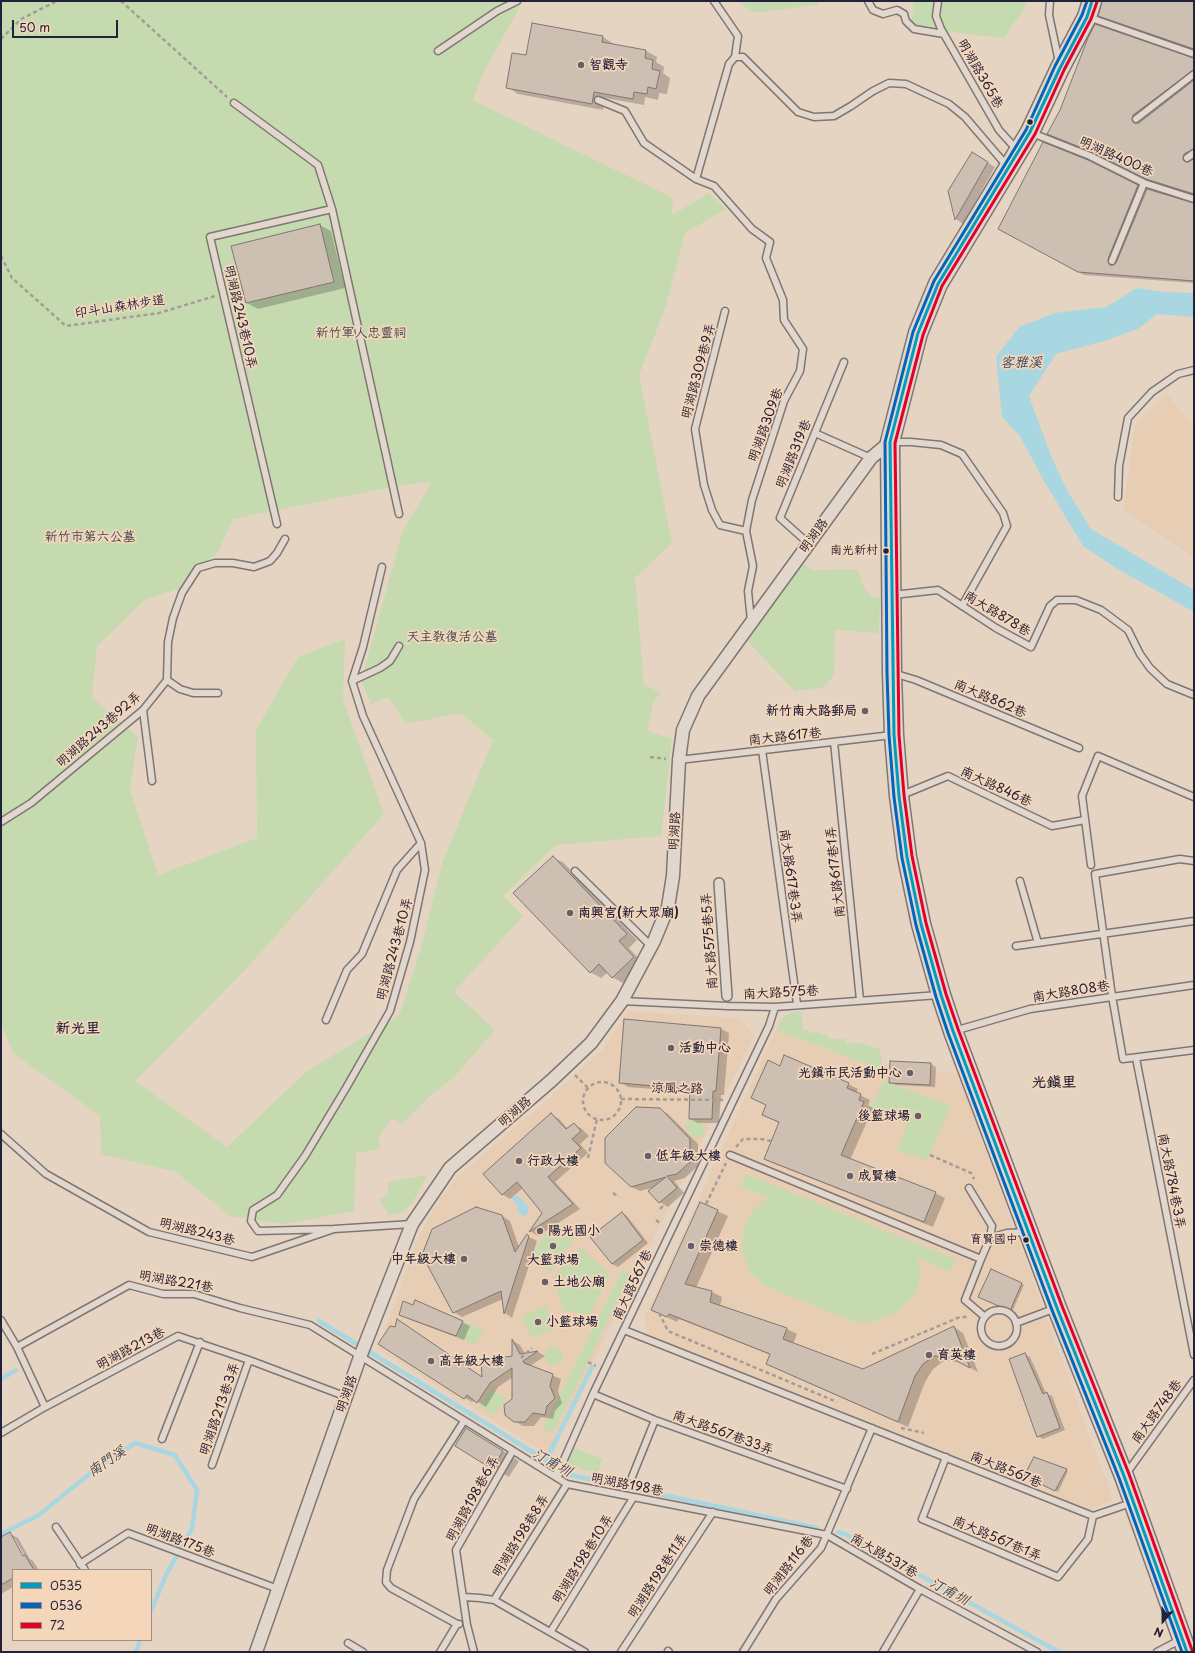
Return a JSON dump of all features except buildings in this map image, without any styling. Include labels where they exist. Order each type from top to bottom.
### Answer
[{"type":"main road","points":[[1089,9],[1030,132],[938,284],[918,333],[890,442],[894,735],[899,796],[907,857],[921,924],[941,995],[1028,1232],[1124,1476],[1185,1645]]},
{"type":"street","name":"明湖路","points":[[256,1652],[366,1340],[412,1224],[450,1168],[566,1067],[591,1043],[622,1001],[651,946],[668,907],[673,876],[679,760],[683,730],[698,696],[871,458],[890,442]]},
{"type":"street","name":"南大路575巷5弄","points":[[718,883],[727,996]]},
{"type":"street","points":[[557,1475],[562,1464]]},
{"type":"lane","points":[[438,51],[497,11],[517,1]]},
{"type":"lane","points":[[598,100],[625,111],[644,143],[696,179],[729,64],[735,57],[738,36],[714,1]]},
{"type":"lane","points":[[868,1],[873,10],[883,14],[897,10],[904,14],[906,21],[914,29],[944,34]]},
{"type":"lane","name":"明湖路365巷","points":[[938,1],[936,16],[944,34],[999,130],[1018,152]]},
{"type":"lane","points":[[1050,1],[1049,15],[1060,68]]},
{"type":"lane","points":[[1089,9],[1194,54]]},
{"type":"lane","points":[[735,57],[743,57],[798,112],[814,117],[834,116],[873,91],[889,83],[906,84],[949,104],[965,117],[1009,168]]},
{"type":"lane","points":[[1136,119],[1194,74]]},
{"type":"lane","points":[[234,103],[318,165],[332,209],[399,514]]},
{"type":"lane","name":"明湖路400巷","points":[[1030,132],[1090,156],[1144,183],[1194,199]]},
{"type":"lane","points":[[1187,158],[1194,153]]},
{"type":"lane","name":"明湖路309巷","points":[[696,179],[714,186],[752,228],[770,242],[766,258],[783,300],[784,320],[803,348],[800,371],[784,401],[752,500],[746,531],[753,566],[748,591],[751,622]]},
{"type":"lane","points":[[1112,261],[1144,183]]},
{"type":"lane","name":"明湖路243巷10弄","points":[[278,524],[210,237],[332,209]]},
{"type":"lane","name":"明湖路309巷9弄","points":[[725,311],[695,429],[704,485],[712,510],[720,525],[746,531]]},
{"type":"lane","name":"明湖路319巷","points":[[808,543],[780,518],[844,362]]},
{"type":"lane","points":[[1118,497],[1118,466],[1128,418],[1152,392],[1178,374],[1194,370]]},
{"type":"lane","points":[[815,433],[871,458]]},
{"type":"lane","points":[[890,442],[911,442],[941,445],[962,454],[1003,513],[1007,526],[962,606]]},
{"type":"lane","points":[[218,693],[193,693],[180,689],[166,680],[168,642],[173,618],[182,593],[198,568],[215,563],[233,563],[254,567],[270,561],[277,553],[285,539]]},
{"type":"lane","points":[[352,681],[363,647],[382,567]]},
{"type":"lane","name":"南大路878巷","points":[[892,595],[938,590],[996,628],[1031,647],[1050,606],[1057,600],[1076,600],[1101,610],[1128,630],[1140,654],[1150,668],[1167,684],[1194,695]]},
{"type":"lane","points":[[352,681],[380,668],[390,661],[399,646]]},
{"type":"lane","name":"南大路862巷","points":[[892,673],[916,680],[1079,748]]},
{"type":"lane","name":"明湖路243巷92弄","points":[[1,822],[31,803],[143,710],[166,680]]},
{"type":"lane","name":"明湖路243巷10弄","points":[[334,1229],[258,1231],[251,1221],[253,1210],[276,1195],[305,1156],[390,1011],[410,942],[425,870],[421,843],[363,716],[352,681]]},
{"type":"lane","points":[[143,710],[152,781]]},
{"type":"lane","name":"南大路617巷","points":[[679,760],[894,735]]},
{"type":"lane","name":"南大路617巷1弄","points":[[834,742],[860,1000]]},
{"type":"lane","name":"南大路617巷3弄","points":[[762,750],[797,1004]]},
{"type":"lane","points":[[1091,865],[1082,796],[1098,756],[1194,797]]},
{"type":"lane","name":"南大路846巷","points":[[899,796],[948,776],[1052,826],[1085,820]]},
{"type":"lane","points":[[326,1020],[347,970],[362,954],[397,870],[421,843]]},
{"type":"lane","points":[[1194,860],[1180,859],[1095,874],[1112,996],[1123,1059],[1194,1050]]},
{"type":"lane","points":[[575,871],[651,946]]},
{"type":"lane","points":[[1020,881],[1038,943]]},
{"type":"lane","points":[[1016,946],[1194,920]]},
{"type":"lane","name":"南大路808巷","points":[[953,1031],[1030,1009],[1194,985]]},
{"type":"lane","name":"南大路575巷","points":[[622,1001],[775,1007],[797,1004],[941,995]]},
{"type":"lane","name":"南大路567巷","points":[[775,1007],[769,1026],[624,1330],[1093,1516]]},
{"type":"lane","name":"南大路784巷3弄","points":[[1136,1058],[1194,1355]]},
{"type":"lane","name":"明湖路243巷","points":[[1,1134],[46,1174],[149,1232],[252,1257],[334,1229],[412,1224]]},
{"type":"lane","points":[[730,1155],[981,1259]]},
{"type":"lane","points":[[969,1188],[992,1226],[990,1238],[965,1300],[985,1317]]},
{"type":"lane","points":[[990,1238],[1007,1232],[1028,1232]]},
{"type":"lane","name":"明湖路221巷","points":[[17,1347],[129,1285],[163,1294],[194,1294],[240,1308],[310,1326],[360,1357]]},
{"type":"lane","points":[[1016,1323],[1058,1308]]},
{"type":"lane","points":[[994,1311],[1010,1314],[1016,1323],[1016,1334],[1014,1339],[1005,1345],[994,1346],[989,1343],[982,1334],[982,1322],[985,1317],[994,1311]]},
{"type":"lane","points":[[1,1320],[17,1347],[45,1407]]},
{"type":"lane","points":[[562,1464],[593,1394],[624,1330]]},
{"type":"lane","name":"明湖路213巷","points":[[1,1433],[45,1407],[178,1336],[200,1342],[347,1397]]},
{"type":"lane","points":[[162,1439],[200,1342]]},
{"type":"lane","name":"明湖路198巷","points":[[360,1357],[512,1452],[567,1484],[827,1535]]},
{"type":"lane","name":"明湖路213巷3弄","points":[[212,1465],[249,1360]]},
{"type":"lane","name":"南大路748巷","points":[[1124,1476],[1194,1380]]},
{"type":"lane","name":"南大路567巷33弄","points":[[593,1394],[655,1420],[847,1489]]},
{"type":"lane","points":[[632,1477],[655,1420]]},
{"type":"lane","points":[[464,1421],[414,1499],[387,1570],[386,1582],[391,1588],[457,1624],[467,1625]]},
{"type":"lane","points":[[827,1535],[872,1428]]},
{"type":"lane","name":"明湖路198巷6弄","points":[[474,1652],[467,1625],[456,1550],[512,1452]]},
{"type":"lane","name":"南大路567巷1弄","points":[[946,1457],[922,1519],[1058,1577],[1088,1539],[1093,1516]]},
{"type":"lane","name":"明湖路198巷8弄","points":[[494,1600],[567,1484]]},
{"type":"lane","name":"明湖路198巷10弄","points":[[551,1632],[633,1498]]},
{"type":"lane","points":[[1093,1516],[1133,1502]]},
{"type":"lane","name":"明湖路198巷11弄","points":[[621,1652],[713,1512]]},
{"type":"lane","points":[[56,1527],[84,1569]]},
{"type":"lane","name":"明湖路175巷","points":[[80,1564],[128,1533],[278,1589]]},
{"type":"lane","name":"南大路537巷","points":[[827,1535],[920,1589],[1037,1652]]},
{"type":"lane","name":"明湖路116巷","points":[[743,1652],[776,1599],[821,1548],[827,1535]]},
{"type":"lane","points":[[883,1652],[920,1589]]},
{"type":"lane","points":[[464,1597],[494,1600],[585,1652]]},
{"type":"lane","points":[[440,1652],[457,1624]]},
{"type":"lane","points":[[348,1643],[363,1652]]},
{"type":"lane","points":[[1157,1652],[1185,1645]]},
{"type":"path","points":[[1,39],[21,19],[57,1]]},
{"type":"path","points":[[121,1],[234,103]]},
{"type":"path","name":"印斗山森林步道","points":[[1,256],[12,278],[66,326],[159,313],[223,294]]},
{"type":"path","points":[[650,757],[679,760]]},
{"type":"path","points":[[566,1067],[588,1088]]},
{"type":"path","points":[[599,1082],[606,1082],[616,1088],[621,1099],[621,1105],[614,1115],[609,1118],[598,1119],[584,1107],[584,1094],[588,1088],[599,1082]]},
{"type":"path","name":"涼風之路","points":[[621,1099],[722,1100],[732,1102]]},
{"type":"path","points":[[588,1158],[598,1119]]},
{"type":"path","points":[[613,1193],[618,1197]]},
{"type":"path","points":[[660,1209],[663,1206]]},
{"type":"path","points":[[656,1220],[661,1224]]},
{"type":"path","points":[[659,1313],[668,1331],[844,1405]]},
{"type":"path","points":[[872,1354],[960,1317],[985,1317]]},
{"type":"path","points":[[521,1358],[532,1348]]},
{"type":"path","points":[[588,1362],[592,1364]]},
{"type":"path","points":[[895,1427],[924,1433]]},
{"type":"shaded area","points":[[1166,392],[1194,428],[1194,558],[1123,509],[1135,426]]},
{"type":"shaded area","name":"陽光國小","points":[[628,1011],[741,1018],[754,1036],[547,1454],[378,1349],[418,1237],[439,1200],[459,1175],[552,1096],[603,1049]]},
{"type":"shaded area","name":"育賢國中","points":[[776,1030],[880,1069],[882,1063],[958,1074],[1113,1500],[1090,1510],[648,1335],[644,1318]]},
{"type":"green space","points":[[1,1],[523,1],[484,72],[473,100],[673,198],[672,215],[709,193],[726,209],[685,233],[665,309],[639,375],[672,543],[635,578],[644,684],[661,693],[653,702],[647,731],[672,739],[661,836],[556,845],[503,896],[523,916],[454,992],[495,1030],[455,1076],[428,1098],[402,1124],[392,1118],[379,1136],[380,1149],[356,1153],[354,1211],[284,1224],[230,1216],[176,1172],[101,1154],[100,1116],[13,1053],[1,1024]],"holes":[[[432,482],[403,530],[361,681],[371,704],[388,697],[406,724],[461,713],[493,740],[442,863],[420,951],[399,1016],[307,1071],[227,1147],[135,1081],[244,971],[384,814],[343,700],[345,639],[298,657],[256,730],[257,838],[158,875],[130,789],[138,737],[92,697],[97,646],[146,599],[186,587],[219,550],[233,519],[403,485]]]},
{"type":"green space","points":[[738,1],[819,1],[818,5],[753,13]]},
{"type":"green space","points":[[914,1],[1029,1],[1004,38],[911,28]]},
{"type":"green space","points":[[802,563],[813,570],[857,569],[862,578],[861,583],[872,597],[880,598],[879,633],[835,630],[834,676],[824,687],[795,691],[746,640]]},
{"type":"green space","points":[[801,1011],[803,1030],[809,1030],[809,1033],[820,1032],[821,1035],[827,1034],[828,1039],[845,1039],[846,1043],[860,1043],[880,1049],[882,1063],[880,1069],[776,1030],[781,1019],[792,1012]]},
{"type":"green space","name":"後籃球場","points":[[884,1081],[951,1105],[927,1160],[897,1150],[908,1124],[870,1109]]},
{"type":"green space","points":[[687,1121],[699,1121],[706,1127],[701,1137],[693,1138],[684,1125]]},
{"type":"green space","points":[[746,1174],[955,1259],[950,1272],[916,1257],[922,1269],[916,1293],[899,1311],[878,1321],[855,1322],[767,1287],[750,1273],[742,1250],[744,1225],[755,1208],[768,1198],[740,1186]]},
{"type":"green space","points":[[428,1175],[413,1202],[404,1211],[398,1214],[389,1215],[379,1199],[388,1194],[388,1182]]},
{"type":"green space","name":"大籃球場","points":[[556,1220],[577,1235],[551,1273],[530,1257]]},
{"type":"green space","points":[[580,1247],[610,1274],[590,1316],[563,1310],[554,1276]]},
{"type":"green space","points":[[622,1270],[631,1274],[553,1433],[543,1428]]},
{"type":"green space","name":"小籃球場","points":[[545,1306],[555,1328],[532,1338],[522,1316]]},
{"type":"green space","points":[[463,1321],[483,1330],[476,1345],[456,1336]]},
{"type":"green space","points":[[554,1347],[560,1350],[563,1356],[560,1362],[554,1365],[548,1362],[545,1356],[548,1350]]},
{"type":"green space","points":[[491,1388],[506,1398],[494,1415],[479,1406]]},
{"type":"green space","points":[[573,1447],[603,1459],[598,1473],[566,1465]]},
{"type":"water","name":"客雅溪","points":[[1137,288],[1164,292],[1194,293],[1194,317],[1157,314],[1138,329],[1104,341],[1056,354],[1029,396],[1051,456],[1068,492],[1091,529],[1194,590],[1194,612],[1116,568],[1083,546],[1044,481],[1020,436],[1002,417],[996,357],[1019,327],[1055,313],[1106,307]]},
{"type":"water","points":[[518,1196],[529,1207],[527,1214],[524,1216],[518,1213],[518,1206],[511,1197]]},
{"type":"waterway","name":"汀甫圳","points":[[319,1321],[570,1475],[817,1528]]},
{"type":"waterway","points":[[546,1461],[592,1367]]},
{"type":"waterway","name":"汀甫圳","points":[[1,1379],[16,1370]]},
{"type":"waterway","name":"南門溪","points":[[1,1534],[39,1515],[93,1471],[135,1443],[175,1455],[197,1490],[192,1529],[166,1575],[152,1609]]},
{"type":"waterway","name":"汀甫圳","points":[[838,1532],[845,1534],[1059,1652]]},
{"type":"waterway","name":"南門溪","points":[[136,1652],[140,1641]]},
{"type":"transit line","name":"0536","points":[[1087,1],[1082,15],[1055,66],[1026,130],[934,281],[913,332],[885,442],[889,735],[894,797],[902,858],[916,925],[936,997],[948,1033],[1052,1310],[1119,1478],[1182,1652]]},
{"type":"transit line","name":"0535","points":[[1092,1],[1087,17],[1060,68],[1030,132],[938,284],[918,333],[890,442],[894,735],[899,796],[907,857],[921,924],[941,995],[953,1031],[1057,1308],[1124,1476],[1187,1652]]},
{"type":"transit line","name":"72","points":[[1097,2],[1091,19],[1064,70],[1035,134],[942,286],[923,335],[895,443],[899,735],[904,795],[912,856],[926,923],[946,994],[1062,1306],[1129,1474],[1192,1650]]},
{"type":"place","name":"智觀寺","points":[[581,65]]},
{"type":"place","name":"南光新村","points":[[886,551]]},
{"type":"place","name":"新竹南大路郵局","points":[[865,711]]},
{"type":"place","name":"南興宮(新大眾廟)","points":[[570,913]]},
{"type":"place","name":"活動中心","points":[[671,1048]]},
{"type":"place","name":"光鎮市民活動中心","points":[[910,1073]]},
{"type":"place","name":"後籃球場","points":[[918,1116]]},
{"type":"place","name":"低年級大樓","points":[[648,1156]]},
{"type":"place","name":"行政大樓","points":[[519,1161]]},
{"type":"place","name":"成賢樓","points":[[850,1176]]},
{"type":"place","name":"陽光國小","points":[[540,1231]]},
{"type":"place","name":"育賢國中","points":[[1026,1240]]},
{"type":"place","name":"大籃球場","points":[[553,1246]]},
{"type":"place","name":"崇德樓","points":[[691,1246]]},
{"type":"place","name":"中年級大樓","points":[[464,1259]]},
{"type":"place","name":"土地公廟","points":[[545,1282]]},
{"type":"place","name":"小籃球場","points":[[538,1322]]},
{"type":"place","name":"育英樓","points":[[929,1355]]},
{"type":"place","name":"高年級大樓","points":[[431,1361]]},
{"type":"district","name":"新光里","points":[[78,1029]]},
{"type":"district","name":"光鎮里","points":[[1054,1083]]},
{"type":"park label","name":"新竹軍人忠靈祠","points":[[361,333]]},
{"type":"park label","name":"新竹市第六公墓","points":[[90,537]]},
{"type":"park label","name":"天主教復活公墓","points":[[452,637]]}]
